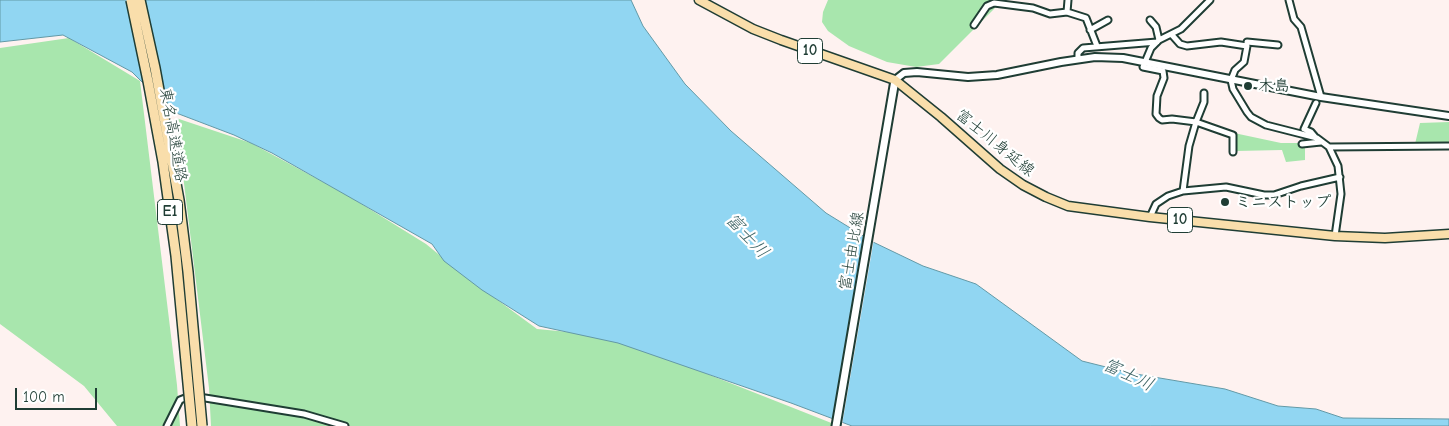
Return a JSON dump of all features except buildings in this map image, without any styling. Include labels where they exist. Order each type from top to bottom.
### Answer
[{"type":"highway","name":"東名高速道路","points":[[131,0],[163,162],[176,256],[192,426]]},
{"type":"highway","name":"東名高速道路","points":[[140,0],[155,68],[179,200],[188,272],[202,426]]},
{"type":"main road","name":"富士川身延線","points":[[699,0],[753,29],[895,80],[941,117],[1000,169],[1023,185],[1068,206],[1150,217],[1335,236],[1384,238],[1449,234]]},
{"type":"main road","name":"富士由比線","points":[[836,426],[895,80]]},
{"type":"street","points":[[1067,12],[1068,0]]},
{"type":"street","points":[[1078,60],[1078,53],[1083,48],[1158,41],[1172,35],[1210,0]]},
{"type":"street","points":[[1288,0],[1294,19],[1301,27],[1321,97]]},
{"type":"street","points":[[974,25],[988,6],[994,3],[1033,8],[1050,14],[1067,12],[1086,18],[1097,46]]},
{"type":"street","points":[[1090,30],[1108,20]]},
{"type":"street","points":[[1150,20],[1156,27],[1158,41]]},
{"type":"street","points":[[1172,35],[1180,44],[1187,46],[1222,42],[1247,46],[1244,62],[1235,70],[1231,80],[1233,89],[1251,117],[1266,125],[1319,140]]},
{"type":"street","points":[[1158,41],[1151,48],[1143,67],[1163,71],[1164,78],[1157,96],[1156,114],[1162,120],[1172,119],[1196,122],[1232,136],[1233,152]]},
{"type":"street","points":[[1247,42],[1278,45]]},
{"type":"street","points":[[895,80],[904,73],[917,72],[968,77],[997,75],[1095,57],[1122,58],[1321,97],[1449,116]]},
{"type":"street","points":[[1183,190],[1189,146],[1204,102],[1204,93]]},
{"type":"street","points":[[1316,103],[1304,129],[1311,132],[1329,147],[1338,166],[1341,194],[1335,236]]},
{"type":"street","points":[[1302,144],[1315,144],[1319,140]]},
{"type":"street","points":[[1329,147],[1449,146]]},
{"type":"street","points":[[1150,217],[1156,204],[1168,196],[1183,190],[1226,187],[1264,195],[1274,195],[1301,186],[1340,177]]},
{"type":"street","points":[[167,426],[180,400],[193,396],[304,414],[345,426]]},
{"type":"green space","points":[[828,0],[1003,0],[939,64],[916,67],[887,62],[849,46],[828,31],[822,22],[823,12]]},
{"type":"green space","points":[[69,38],[140,81],[177,385],[180,426],[117,426],[84,386],[0,324],[0,48]]},
{"type":"green space","points":[[176,118],[251,143],[347,195],[426,244],[465,276],[537,329],[611,336],[839,426],[211,426],[209,388]]},
{"type":"green space","points":[[1449,122],[1449,143],[1415,144],[1420,123]]},
{"type":"green space","points":[[1234,133],[1281,143],[1298,143],[1305,146],[1305,160],[1286,162],[1282,150],[1236,151]]},
{"type":"water","name":"富士川","points":[[0,0],[631,0],[643,26],[685,84],[731,131],[826,213],[873,242],[923,266],[976,284],[1082,361],[1130,373],[1225,389],[1278,406],[1316,409],[1343,418],[1449,419],[1449,426],[852,426],[618,343],[539,326],[482,290],[444,261],[432,244],[272,153],[234,135],[171,111],[132,72],[63,35],[0,42]]},
{"type":"pier","points":[[864,234],[874,239],[842,425],[832,421]]},
{"type":"place","name":"木島","points":[[1248,86]]},
{"type":"place","name":"ミニストップ","points":[[1225,202]]}]
